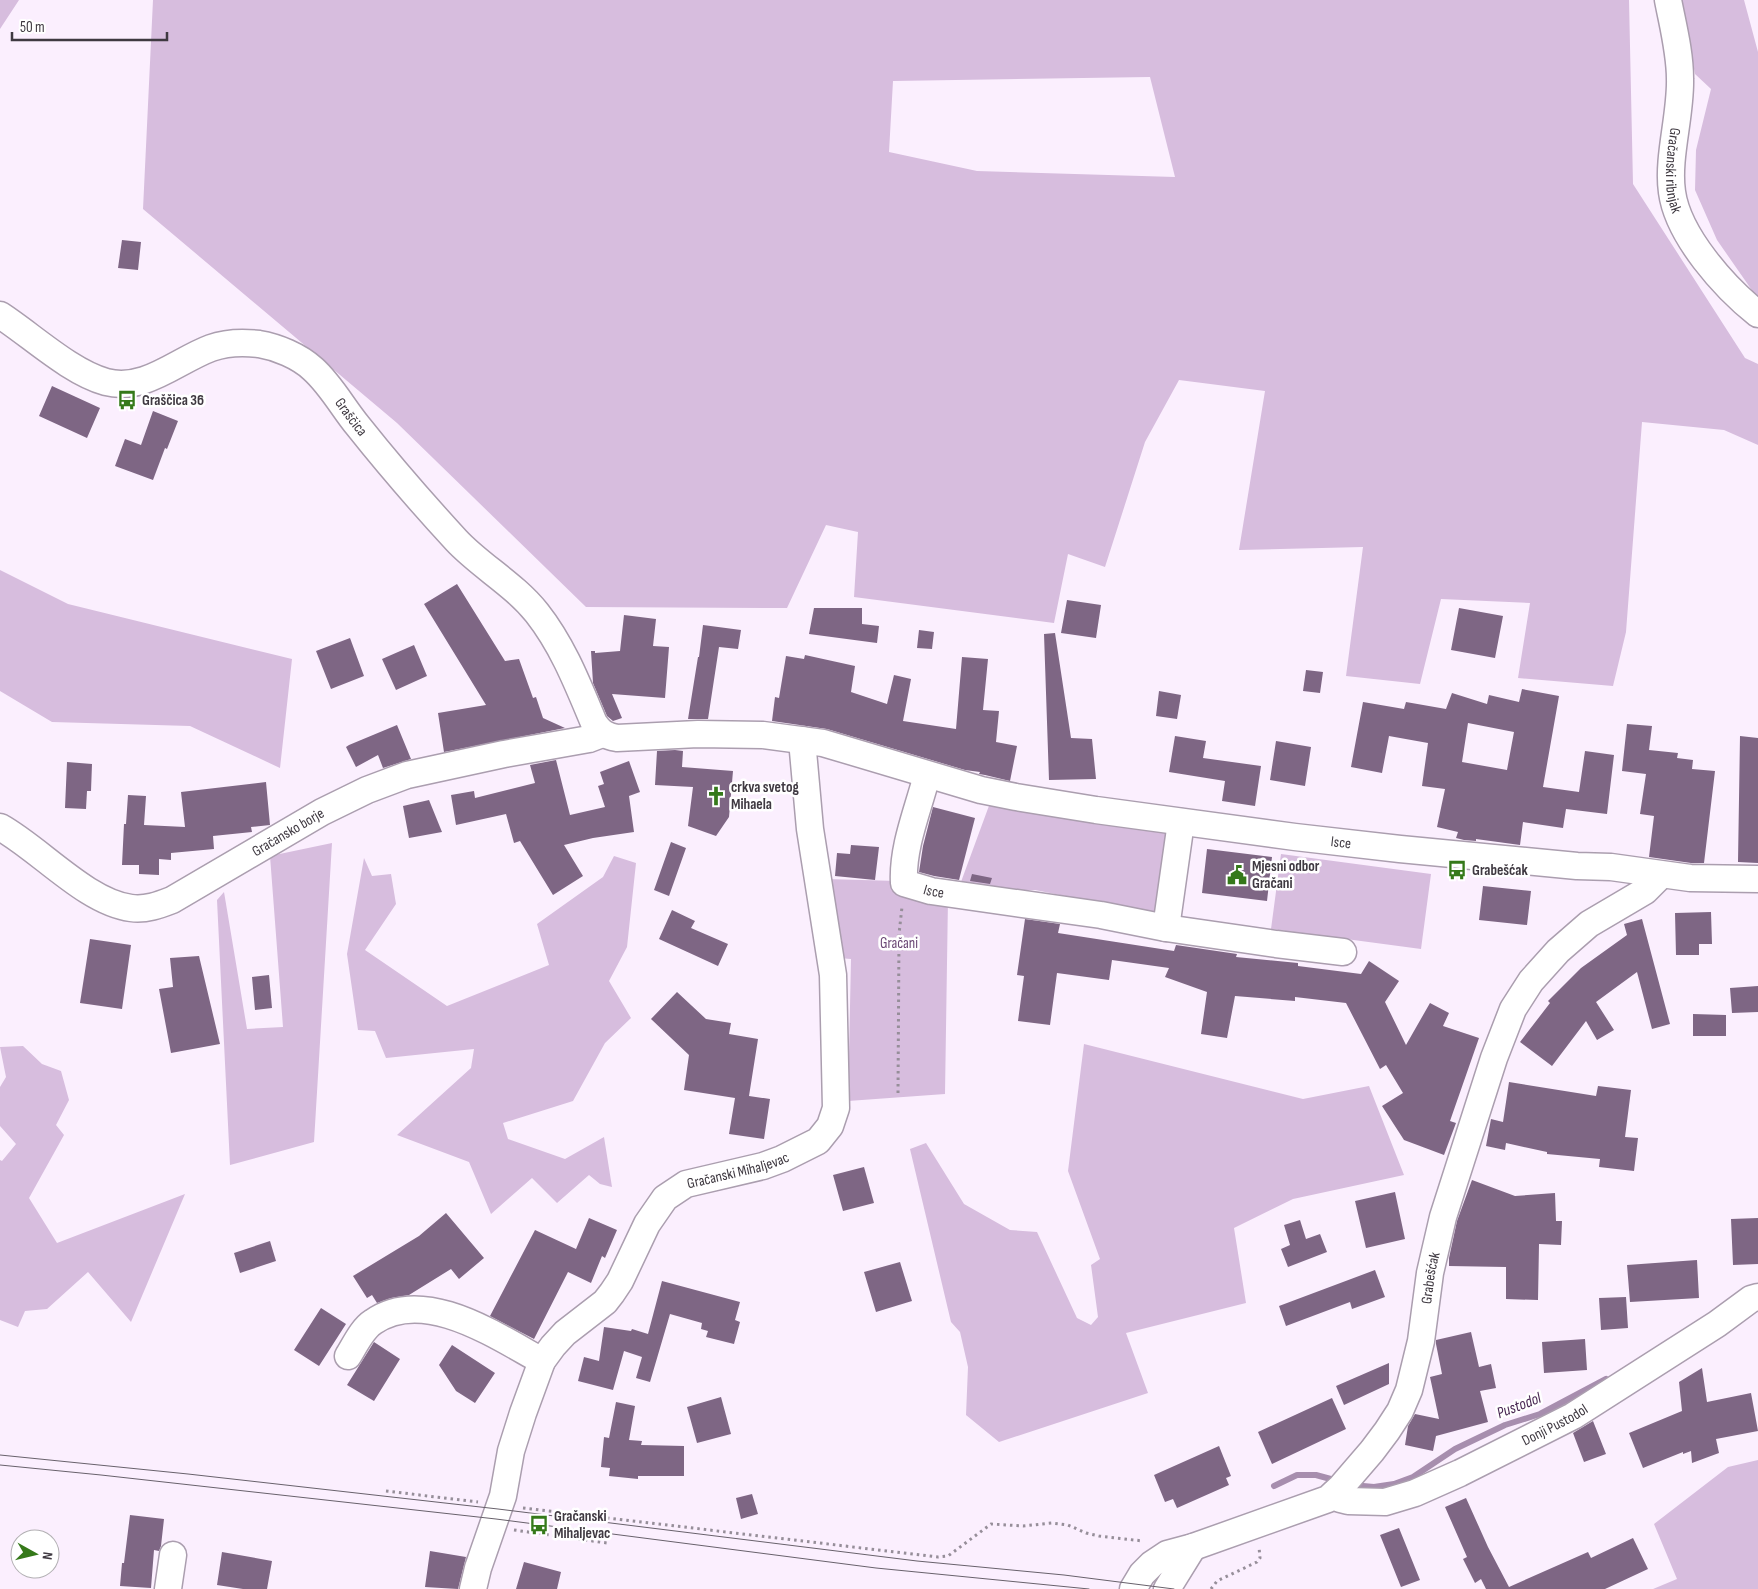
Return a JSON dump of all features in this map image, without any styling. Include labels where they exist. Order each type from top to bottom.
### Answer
[{"type":"street","name":"Gračanski ribnjak","points":[[1668,0],[1678,51],[1680,78],[1672,165],[1672,192],[1678,213],[1703,257],[1719,278],[1738,299],[1758,314]]},
{"type":"street","name":"Graščica","points":[[0,315],[81,371],[106,382],[130,384],[140,382],[211,348],[227,344],[250,344],[271,347],[298,358],[322,378],[359,428],[456,540],[483,565],[514,589],[536,611],[560,647],[594,723],[602,734]]},
{"type":"street","name":"Isce","points":[[602,734],[617,738],[698,734],[763,735],[823,743],[927,775],[1016,797],[1181,822],[1400,849],[1577,866],[1611,867],[1690,878],[1758,879]]},
{"type":"street","name":"Gračansko borje","points":[[0,827],[26,843],[96,894],[131,908],[157,906],[172,900],[296,826],[345,800],[389,781],[425,771],[504,754],[590,739],[602,734]]},
{"type":"street","name":"Gračanski Mihaljevac","points":[[474,1589],[478,1568],[500,1504],[511,1451],[542,1360],[565,1333],[596,1310],[612,1293],[620,1281],[647,1224],[665,1198],[686,1184],[762,1166],[782,1158],[818,1141],[830,1126],[836,1108],[835,998],[831,959],[810,829],[802,740]]},
{"type":"street","name":"Isce","points":[[927,775],[903,868],[904,884],[931,891],[1076,911],[1166,928],[1344,952]]},
{"type":"street","points":[[1166,928],[1181,822]]},
{"type":"street","name":"Grabešćak","points":[[1133,1589],[1142,1574],[1152,1564],[1167,1554],[1193,1547],[1322,1502],[1343,1485],[1387,1431],[1400,1411],[1409,1390],[1421,1341],[1430,1273],[1443,1217],[1494,1058],[1513,1009],[1531,981],[1574,936],[1589,924],[1645,890],[1661,875]]},
{"type":"street","name":"Donji Pustodol","points":[[1343,1485],[1340,1499],[1348,1501],[1385,1502],[1415,1493],[1573,1416],[1709,1329],[1752,1299],[1758,1297]]},
{"type":"street","points":[[348,1356],[372,1322],[396,1312],[410,1309],[443,1313],[460,1318],[542,1360]]},
{"type":"street","points":[[1167,1589],[1193,1547]]},
{"type":"street","points":[[168,1589],[173,1555]]},
{"type":"path","points":[[898,1093],[899,934],[904,884]]},
{"type":"path","points":[[386,1491],[938,1557],[948,1556],[991,1524],[1023,1526],[1052,1523],[1068,1525],[1086,1533],[1099,1536],[1145,1541]]},
{"type":"path","points":[[1211,1589],[1217,1581],[1257,1562],[1260,1558],[1260,1539],[1263,1522]]},
{"type":"path","points":[[514,1530],[607,1543]]},
{"type":"green space","points":[[0,0],[19,0],[0,29]]},
{"type":"green space","points":[[153,0],[1629,0],[1633,184],[1745,358],[1758,364],[1758,445],[1724,430],[1642,422],[1626,632],[1613,686],[1518,678],[1530,603],[1441,599],[1420,684],[1346,676],[1363,547],[1239,550],[1265,391],[1179,380],[1145,442],[1105,567],[1068,554],[1054,623],[854,597],[858,532],[826,525],[787,608],[586,607],[397,423],[143,209]],"holes":[[[1150,77],[1175,177],[977,171],[889,152],[893,81]]]},
{"type":"green space","points":[[1681,0],[1744,0],[1758,52],[1758,299],[1717,240],[1695,190],[1696,150],[1711,89],[1695,74]]},
{"type":"green space","points":[[0,570],[68,604],[292,659],[280,768],[190,726],[52,722],[0,691]]},
{"type":"green space","points":[[990,803],[1162,831],[1174,837],[1158,911],[1146,912],[1035,890],[958,890]]},
{"type":"green space","points":[[332,843],[314,1142],[230,1165],[217,900],[224,892],[247,1029],[283,1027],[270,856]]},
{"type":"green space","points":[[1281,854],[1431,874],[1421,949],[1271,929]]},
{"type":"green space","points":[[614,856],[636,863],[627,947],[609,981],[631,1018],[605,1043],[573,1101],[503,1123],[508,1139],[565,1159],[604,1137],[612,1187],[600,1184],[589,1175],[557,1203],[532,1178],[491,1214],[469,1162],[397,1135],[471,1068],[474,1049],[386,1058],[375,1031],[358,1030],[347,954],[364,858],[372,876],[391,874],[396,904],[365,950],[447,1006],[549,965],[537,924],[603,877]]},
{"type":"green space","name":"Gračani","points":[[825,879],[898,881],[948,898],[945,1094],[848,1101],[851,959],[838,958]]},
{"type":"green space","points":[[1084,1044],[1303,1099],[1369,1086],[1404,1175],[1293,1199],[1234,1228],[1246,1303],[1126,1333],[1148,1393],[999,1442],[966,1415],[968,1367],[960,1332],[951,1322],[910,1149],[926,1143],[964,1204],[1010,1230],[1037,1232],[1077,1318],[1091,1325],[1098,1317],[1091,1265],[1100,1259],[1068,1171]]},
{"type":"green space","points":[[23,1046],[42,1064],[61,1071],[69,1100],[56,1125],[64,1135],[29,1198],[57,1243],[185,1194],[131,1322],[88,1272],[47,1309],[25,1311],[18,1327],[0,1320],[0,1160],[2,1161],[16,1144],[0,1126],[0,1087],[6,1077],[0,1047]]},
{"type":"green space","points":[[1758,1460],[1758,1589],[1653,1589],[1677,1579],[1654,1524],[1728,1467]]},
{"type":"building","points":[[122,240],[141,242],[138,270],[118,268]]},
{"type":"building","points":[[52,386],[100,408],[87,438],[39,416]]},
{"type":"building","points":[[153,411],[178,421],[153,480],[115,466],[125,439],[141,445]]},
{"type":"building","points":[[457,584],[505,661],[519,659],[533,698],[536,697],[543,718],[565,728],[444,752],[438,713],[486,705],[424,604]]},
{"type":"building","points":[[1067,600],[1101,605],[1096,638],[1061,633]]},
{"type":"building","points":[[814,608],[862,608],[862,624],[879,626],[877,643],[809,634]]},
{"type":"building","points":[[1459,608],[1503,616],[1495,658],[1451,650]]},
{"type":"building","points":[[624,615],[656,619],[653,646],[669,647],[665,698],[612,694],[622,718],[613,721],[607,716],[593,683],[591,651],[595,651],[595,653],[620,651]]},
{"type":"building","points":[[703,625],[741,630],[738,649],[719,647],[708,719],[688,719],[699,657]]},
{"type":"building","points":[[919,630],[934,632],[932,649],[917,648]]},
{"type":"building","points":[[1055,633],[1071,738],[1092,739],[1096,779],[1049,780],[1044,634]]},
{"type":"building","points":[[350,638],[364,676],[331,689],[316,651]]},
{"type":"building","points":[[414,645],[427,676],[396,690],[382,659]]},
{"type":"building","points":[[805,655],[855,666],[851,692],[887,704],[894,675],[911,679],[903,721],[956,729],[962,657],[988,659],[983,710],[999,711],[996,742],[1017,746],[1010,781],[979,774],[980,772],[965,770],[827,729],[772,721],[775,697],[779,698],[786,656],[804,659]]},
{"type":"building","points":[[1306,670],[1323,672],[1320,693],[1303,691]]},
{"type":"building","points":[[1522,689],[1559,696],[1543,787],[1579,792],[1585,751],[1614,755],[1607,814],[1566,809],[1563,828],[1523,822],[1520,845],[1476,839],[1476,841],[1464,840],[1456,838],[1458,832],[1437,827],[1445,789],[1422,786],[1428,743],[1389,736],[1382,773],[1351,767],[1363,702],[1404,709],[1406,702],[1446,709],[1452,693],[1487,704],[1489,695],[1519,702]],"holes":[[[1468,723],[1514,732],[1507,770],[1462,762]]]},
{"type":"building","points":[[1159,691],[1181,695],[1177,719],[1156,716]]},
{"type":"building","points":[[1627,724],[1652,726],[1649,750],[1678,753],[1677,758],[1693,760],[1692,769],[1715,771],[1704,863],[1649,857],[1654,816],[1640,814],[1646,774],[1622,771]]},
{"type":"building","points":[[397,725],[411,759],[383,768],[378,755],[356,767],[346,747]]},
{"type":"building","points":[[1175,736],[1206,741],[1203,758],[1261,766],[1255,806],[1222,801],[1225,781],[1169,772]]},
{"type":"building","points":[[1740,736],[1758,738],[1758,863],[1738,862]]},
{"type":"building","points":[[1276,741],[1311,747],[1305,786],[1270,780]]},
{"type":"building","points":[[657,751],[683,751],[682,767],[733,771],[729,817],[716,836],[688,826],[693,787],[655,785]]},
{"type":"building","points":[[556,760],[570,815],[605,807],[598,786],[604,784],[600,772],[629,761],[640,792],[629,796],[634,832],[593,838],[564,845],[583,876],[553,895],[520,841],[514,843],[506,814],[456,825],[451,795],[474,791],[475,798],[535,783],[530,765]]},
{"type":"building","points":[[67,762],[92,764],[91,791],[87,791],[86,809],[65,808]]},
{"type":"building","points":[[266,782],[270,825],[251,827],[252,832],[213,836],[214,849],[171,853],[171,860],[159,859],[159,875],[139,874],[139,865],[122,865],[124,824],[126,824],[128,795],[146,796],[144,825],[185,827],[181,792]]},
{"type":"building","points":[[429,800],[442,832],[409,838],[403,806]]},
{"type":"building","points":[[933,807],[975,818],[959,880],[919,872],[923,846]]},
{"type":"building","points":[[671,842],[686,848],[669,896],[654,890]]},
{"type":"building","points":[[851,845],[879,847],[875,880],[835,876],[837,853],[850,854]]},
{"type":"building","name":"Mjesni odbor Gračani","points":[[1207,849],[1272,857],[1267,901],[1202,893]]},
{"type":"building","points":[[972,874],[992,878],[990,884],[970,881]]},
{"type":"building","points":[[1483,886],[1531,891],[1527,925],[1479,920]]},
{"type":"building","points":[[672,910],[695,921],[691,928],[728,944],[718,966],[659,939]]},
{"type":"building","points":[[1711,912],[1712,944],[1699,944],[1699,955],[1676,955],[1675,913]]},
{"type":"building","points":[[1025,919],[1060,924],[1058,933],[1174,951],[1176,945],[1237,954],[1236,957],[1298,963],[1298,966],[1361,974],[1369,961],[1399,981],[1385,1002],[1406,1045],[1430,1003],[1449,1013],[1443,1026],[1479,1038],[1450,1121],[1456,1123],[1444,1155],[1404,1140],[1382,1106],[1403,1093],[1386,1065],[1380,1069],[1346,1003],[1295,997],[1295,1001],[1235,996],[1227,1038],[1201,1034],[1207,992],[1165,977],[1169,968],[1112,960],[1109,980],[1057,973],[1050,1025],[1018,1021],[1024,976],[1017,975]]},
{"type":"building","points":[[1642,919],[1670,1024],[1652,1029],[1637,972],[1596,1002],[1614,1030],[1597,1040],[1586,1021],[1552,1066],[1520,1042],[1550,1003],[1548,1001],[1581,968],[1627,935],[1624,924]]},
{"type":"building","points":[[90,939],[131,945],[122,1009],[80,1003]]},
{"type":"building","points":[[199,956],[220,1044],[171,1053],[159,989],[173,987],[170,958]]},
{"type":"building","points":[[269,975],[272,1008],[255,1010],[252,977]]},
{"type":"building","points":[[1758,986],[1758,1012],[1732,1013],[1730,988]]},
{"type":"building","points":[[677,992],[706,1019],[731,1023],[729,1034],[758,1039],[749,1096],[770,1099],[764,1139],[729,1134],[735,1098],[684,1090],[689,1055],[651,1019]]},
{"type":"building","points":[[1693,1014],[1726,1015],[1726,1036],[1693,1036]]},
{"type":"building","points":[[1509,1082],[1596,1096],[1598,1086],[1631,1090],[1625,1137],[1638,1138],[1634,1171],[1599,1167],[1600,1159],[1547,1154],[1547,1152],[1506,1143],[1505,1150],[1486,1146],[1491,1119],[1503,1122]]},
{"type":"building","points":[[864,1167],[874,1203],[843,1211],[833,1175]]},
{"type":"building","points":[[1472,1180],[1515,1196],[1555,1193],[1556,1221],[1562,1221],[1561,1245],[1539,1244],[1538,1300],[1506,1299],[1506,1267],[1449,1266],[1457,1221]]},
{"type":"building","points":[[1395,1192],[1405,1239],[1366,1248],[1355,1201]]},
{"type":"building","points":[[446,1213],[484,1258],[459,1279],[451,1269],[409,1295],[377,1303],[372,1295],[367,1298],[353,1276],[419,1236]]},
{"type":"building","points":[[589,1218],[617,1230],[605,1258],[602,1256],[591,1283],[568,1272],[534,1339],[490,1316],[535,1230],[576,1249]]},
{"type":"building","points":[[1758,1218],[1758,1264],[1733,1265],[1731,1219]]},
{"type":"building","points":[[1300,1220],[1306,1239],[1320,1234],[1327,1252],[1288,1267],[1281,1249],[1290,1245],[1284,1225]]},
{"type":"building","points":[[270,1241],[276,1261],[240,1273],[234,1253]]},
{"type":"building","points":[[1697,1260],[1699,1298],[1630,1302],[1627,1265]]},
{"type":"building","points":[[900,1262],[912,1301],[876,1312],[864,1272]]},
{"type":"building","points":[[1375,1270],[1385,1297],[1352,1309],[1350,1302],[1286,1326],[1279,1306]]},
{"type":"building","points":[[662,1281],[740,1302],[735,1320],[740,1322],[734,1344],[706,1337],[708,1331],[701,1329],[702,1323],[670,1314],[650,1382],[636,1378],[642,1357],[624,1351],[613,1390],[578,1381],[584,1357],[599,1361],[604,1327],[631,1331],[632,1329],[648,1334]]},
{"type":"building","points":[[1626,1297],[1628,1328],[1601,1330],[1599,1298]]},
{"type":"building","points":[[321,1308],[346,1324],[319,1366],[294,1350]]},
{"type":"building","points":[[1471,1332],[1479,1367],[1491,1364],[1496,1388],[1480,1391],[1488,1422],[1436,1436],[1433,1451],[1405,1445],[1408,1426],[1415,1414],[1439,1419],[1430,1377],[1442,1374],[1436,1340]]},
{"type":"building","points":[[1585,1339],[1587,1370],[1544,1373],[1542,1342]]},
{"type":"building","points":[[374,1342],[400,1359],[374,1401],[347,1385]]},
{"type":"building","points":[[452,1345],[495,1373],[475,1403],[456,1391],[439,1365]]},
{"type":"building","points":[[1389,1363],[1389,1384],[1344,1405],[1336,1386]]},
{"type":"building","points":[[1702,1368],[1707,1402],[1751,1393],[1758,1431],[1716,1439],[1719,1453],[1692,1463],[1691,1451],[1683,1454],[1683,1452],[1643,1468],[1629,1433],[1682,1411],[1679,1382]]},
{"type":"building","points":[[721,1397],[731,1434],[697,1443],[687,1407]]},
{"type":"building","points":[[1332,1398],[1346,1429],[1272,1464],[1258,1432]]},
{"type":"building","points":[[616,1402],[635,1406],[629,1440],[642,1441],[641,1445],[684,1446],[684,1476],[638,1476],[638,1479],[609,1476],[610,1468],[601,1467],[604,1437],[609,1438]]},
{"type":"building","points":[[1593,1421],[1606,1454],[1584,1462],[1573,1433]]},
{"type":"building","points":[[1219,1446],[1231,1476],[1226,1478],[1229,1485],[1177,1508],[1173,1499],[1165,1502],[1154,1475]]},
{"type":"building","points":[[752,1494],[758,1514],[741,1519],[736,1498]]},
{"type":"building","points":[[1466,1498],[1488,1547],[1509,1587],[1588,1552],[1591,1558],[1633,1538],[1648,1569],[1605,1589],[1486,1589],[1481,1579],[1475,1583],[1463,1559],[1467,1557],[1445,1507]]},
{"type":"building","points":[[130,1515],[164,1519],[161,1546],[159,1551],[154,1550],[151,1588],[120,1586]]},
{"type":"building","points":[[1399,1528],[1420,1580],[1401,1587],[1380,1535]]},
{"type":"building","points":[[430,1551],[466,1557],[458,1589],[425,1587]]},
{"type":"building","points":[[222,1552],[272,1561],[267,1589],[243,1589],[217,1585]]},
{"type":"building","points":[[524,1562],[561,1572],[557,1589],[516,1589]]},
{"type":"waterway","name":"Pustodol","points":[[1352,1485],[1374,1487],[1394,1484],[1413,1477],[1455,1449],[1505,1425],[1540,1414],[1606,1379]]},
{"type":"waterway","name":"Pustodol","points":[[1274,1486],[1297,1475],[1316,1475],[1338,1481]]},
{"type":"tram line","points":[[0,1455],[498,1509],[917,1561],[1064,1575],[1174,1589]]},
{"type":"tram line","points":[[0,1465],[496,1519],[876,1568],[1089,1589]]},
{"type":"place","name":"Graščica 36","points":[[127,400]]},
{"type":"place","name":"crkva svetog Mihaela","points":[[716,796]]},
{"type":"place","name":"Grabešćak","points":[[1457,870]]},
{"type":"place","name":"Mjesni odbor Gračani","points":[[1237,875]]},
{"type":"place","name":"Gračanski Mihaljevac","points":[[539,1525]]}]
